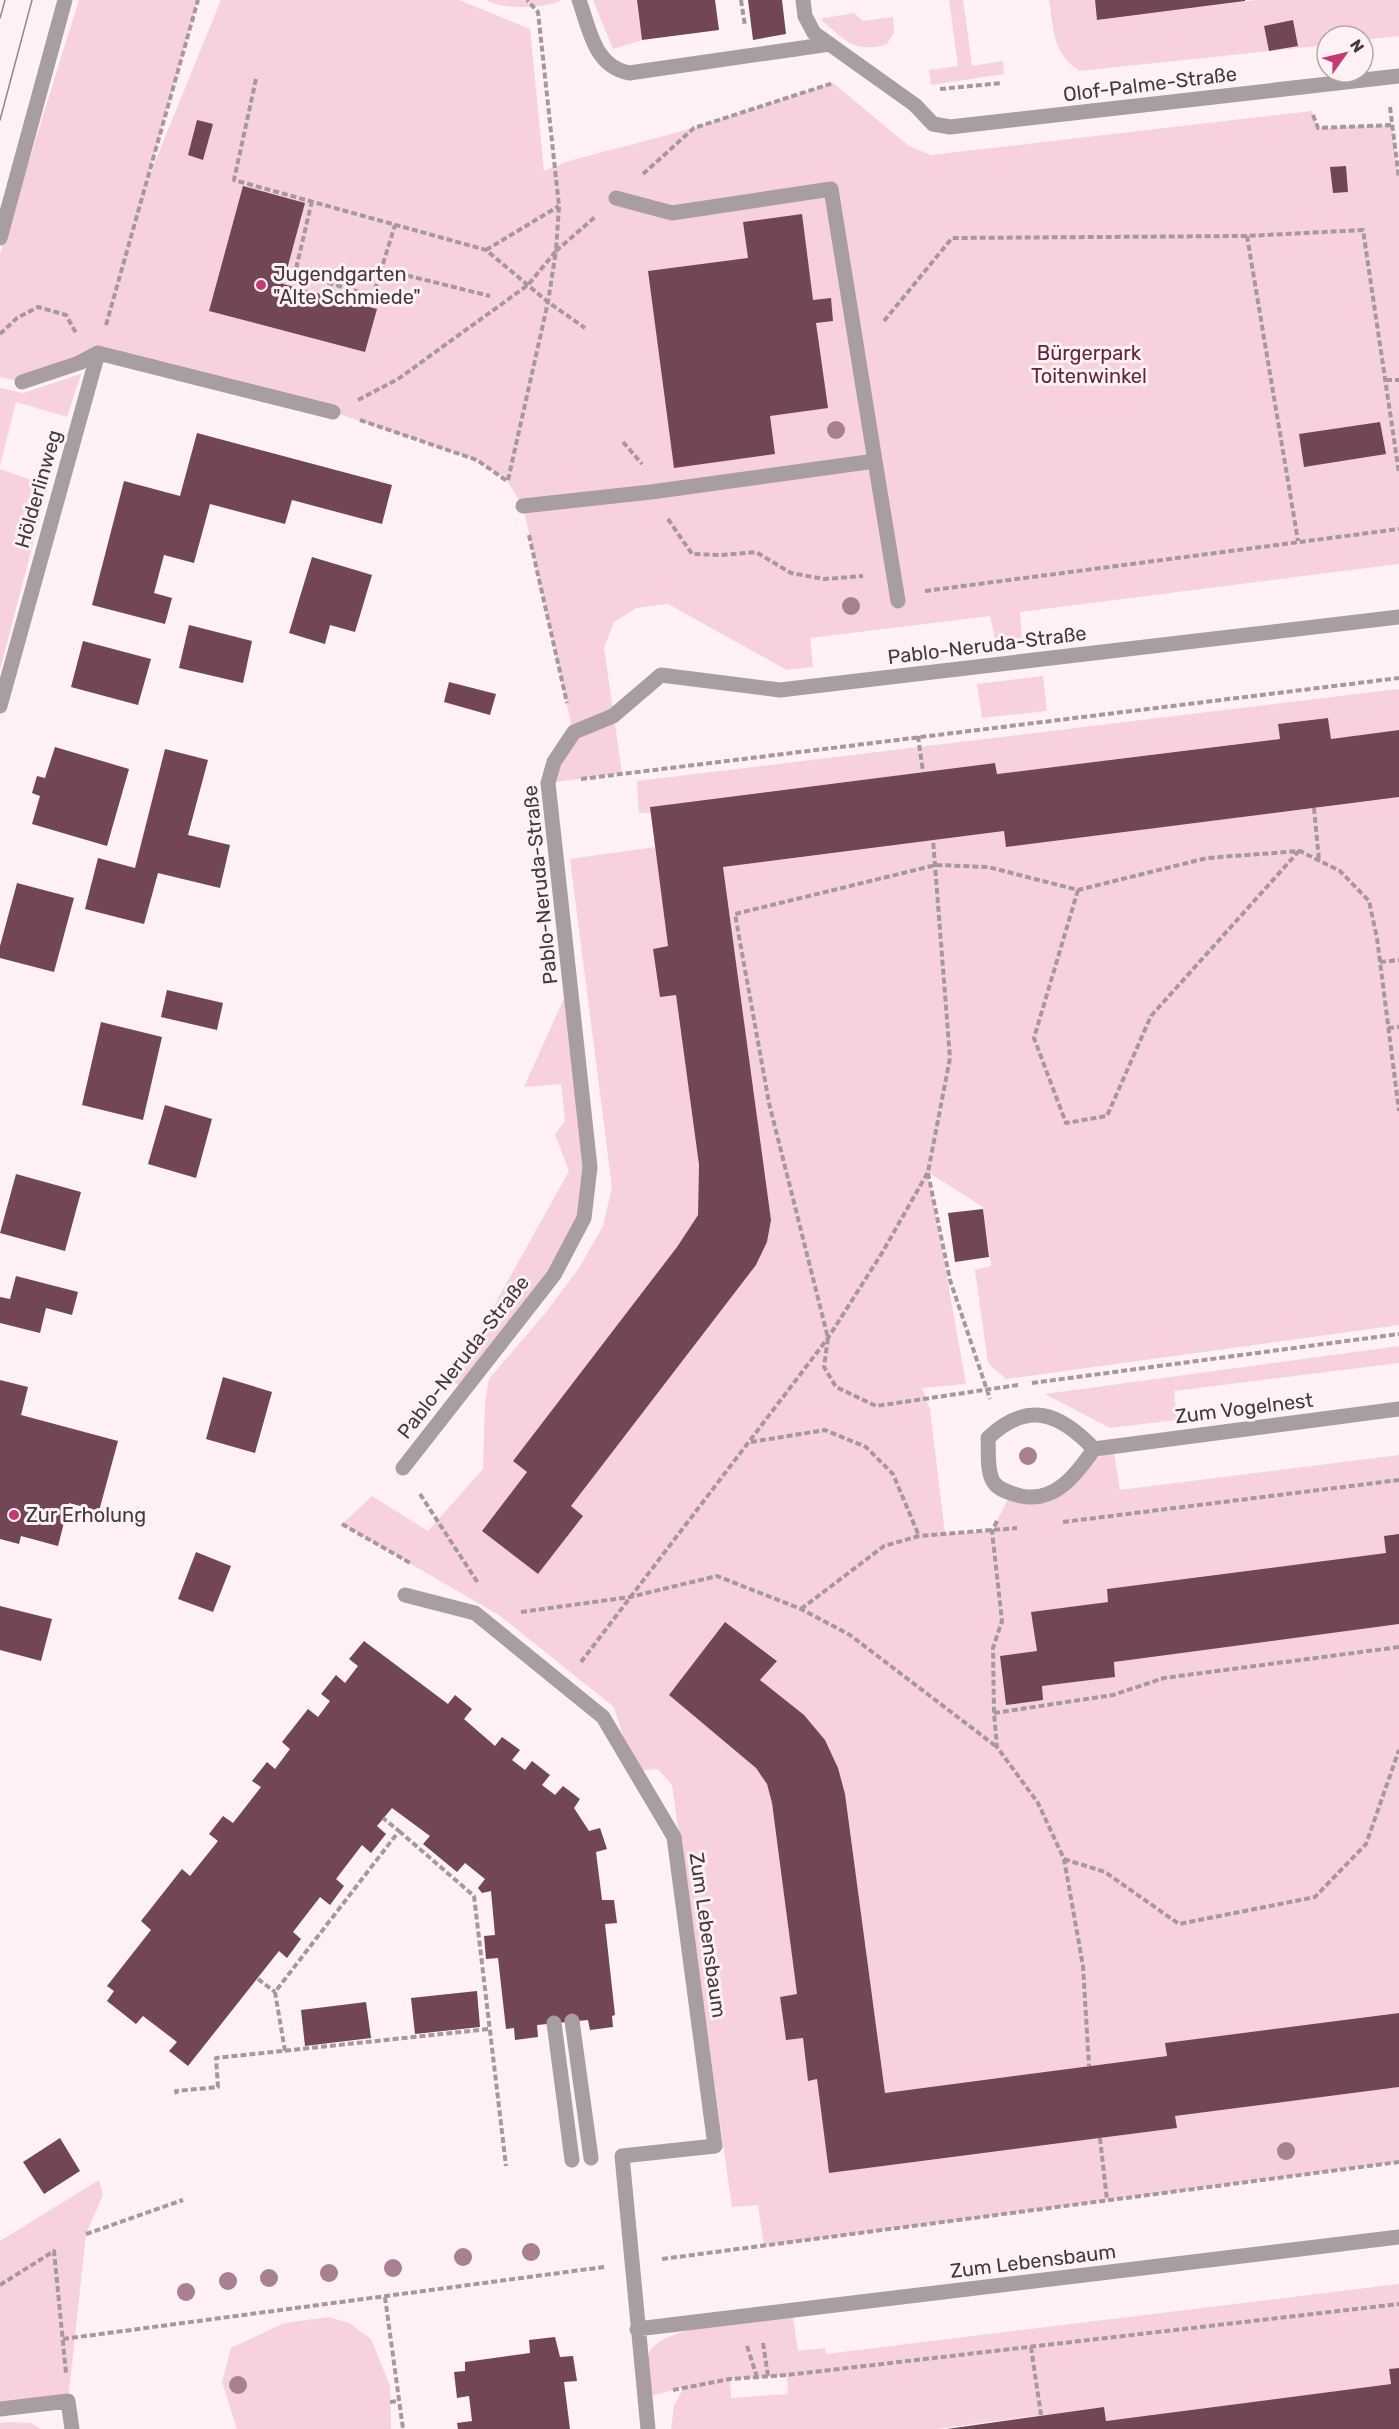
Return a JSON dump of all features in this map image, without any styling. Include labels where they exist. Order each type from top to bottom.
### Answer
[{"type":"street","points":[[0,238],[65,0]]},
{"type":"street","points":[[579,0],[601,58],[615,70],[629,73],[830,44]]},
{"type":"street","name":"Olof-Palme-Straße","points":[[803,0],[805,16],[814,33],[915,105],[933,124],[950,128],[1399,76]]},
{"type":"street","points":[[616,198],[672,213],[831,189],[898,601]]},
{"type":"street","points":[[22,382],[79,363],[98,353],[333,412]]},
{"type":"street","name":"Hölderlinweg","points":[[0,706],[98,353]]},
{"type":"street","points":[[523,506],[651,492],[875,461]]},
{"type":"street","name":"Pablo-Neruda-Straße","points":[[403,1468],[554,1275],[584,1218],[590,1167],[548,783],[554,762],[573,732],[614,716],[661,675],[780,690],[1399,617]]},
{"type":"street","name":"Zum Vogelnest","points":[[1094,1449],[1399,1409]]},
{"type":"street","points":[[1024,1416],[1053,1417],[1077,1431],[1094,1449],[1081,1468],[1058,1490],[1036,1499],[1011,1493],[995,1484],[990,1470],[988,1438],[1002,1425],[1024,1416]]},
{"type":"street","name":"Zum Lebensbaum","points":[[405,1594],[475,1613],[603,1717],[674,1837],[715,2146],[622,2156],[648,2429]]},
{"type":"street","points":[[572,2021],[591,2158]]},
{"type":"street","points":[[554,2024],[572,2160]]},
{"type":"street","name":"Zum Lebensbaum","points":[[637,2329],[1399,2237]]},
{"type":"street","points":[[0,2409],[68,2401],[72,2429]]},
{"type":"path","points":[[98,353],[198,0]]},
{"type":"path","points":[[507,481],[548,302],[556,251],[558,206],[538,12],[527,0]]},
{"type":"path","points":[[256,78],[234,180],[486,250],[548,302],[585,328]]},
{"type":"path","points":[[333,412],[398,379],[528,285],[556,251],[694,128],[833,83]]},
{"type":"path","points":[[935,89],[1002,83]]},
{"type":"path","points":[[1389,101],[1399,178]]},
{"type":"path","points":[[1312,111],[1318,128],[1392,125]]},
{"type":"path","points":[[312,201],[295,273],[373,296],[395,225]]},
{"type":"path","points":[[486,250],[558,206]]},
{"type":"path","points":[[878,329],[952,238],[1247,236],[1363,230],[1399,473]]},
{"type":"path","points":[[1247,236],[1298,541]]},
{"type":"path","points":[[381,269],[490,296]]},
{"type":"path","points":[[0,334],[17,318],[38,307],[66,315],[78,337],[79,363]]},
{"type":"path","points":[[1386,380],[1399,380]]},
{"type":"path","points":[[333,412],[477,460],[507,481],[523,506],[573,732]]},
{"type":"path","points":[[623,442],[641,461],[651,492],[692,554],[722,555],[756,552],[791,573],[824,579],[894,573]]},
{"type":"path","points":[[914,592],[1399,529]]},
{"type":"path","points":[[548,783],[1399,678]]},
{"type":"path","points":[[918,736],[923,772]]},
{"type":"path","points":[[1314,808],[1319,861]]},
{"type":"path","points":[[578,1666],[828,1338],[882,1253],[928,1172],[950,1058],[933,840]]},
{"type":"path","points":[[1078,890],[1034,1038],[1066,1123],[1107,1116],[1151,1016],[1300,851]]},
{"type":"path","points":[[1399,1111],[1380,963],[1369,901],[1340,871],[1300,851],[1207,858],[1078,890],[988,867],[936,865],[735,914],[769,1103],[828,1338],[824,1367],[836,1387],[876,1406],[986,1389],[1399,1334]]},
{"type":"path","points":[[1380,963],[1399,960]]},
{"type":"path","points":[[1388,1028],[1399,1027]]},
{"type":"path","points":[[928,1172],[950,1280],[986,1389],[1002,1425]]},
{"type":"path","points":[[750,1442],[825,1430],[866,1447],[893,1474],[919,1536]]},
{"type":"path","points":[[403,1468],[480,1587]]},
{"type":"path","points":[[1062,1522],[1399,1480]]},
{"type":"path","points":[[998,1747],[994,1713],[993,1648],[1002,1621],[992,1531],[1011,1493]]},
{"type":"path","points":[[801,1609],[884,1546],[919,1536],[1027,1526]]},
{"type":"path","points":[[510,1614],[630,1597],[717,1576],[801,1609],[850,1635],[998,1747],[1038,1803],[1064,1859],[1083,1966],[1089,2066]]},
{"type":"path","points":[[994,1713],[1113,1695],[1164,1678],[1399,1647]]},
{"type":"path","points":[[1064,1859],[1105,1872],[1179,1924],[1315,1897],[1366,1844],[1399,1750]]},
{"type":"path","points":[[383,1818],[474,1896],[506,2166]]},
{"type":"path","points":[[275,1992],[399,1831]]},
{"type":"path","points":[[258,1979],[275,1992],[285,2051]]},
{"type":"path","points":[[177,2094],[176,2091],[218,2087],[216,2058],[323,2049],[489,2029]]},
{"type":"path","points":[[1100,2138],[1107,2200]]},
{"type":"path","points":[[63,2339],[1399,2162]]},
{"type":"path","points":[[86,2234],[183,2200]]},
{"type":"path","points":[[0,2285],[54,2251],[68,2401]]},
{"type":"path","points":[[385,2297],[403,2429]]},
{"type":"path","points":[[644,2398],[730,2379],[787,2375],[1399,2304]]},
{"type":"path","points":[[1031,2347],[1041,2415]]},
{"type":"path","points":[[390,2402],[399,2400]]},
{"type":"green space","name":"Bürgerpark Toitenwinkel","points":[[79,0],[198,0],[146,184],[221,0],[459,0],[530,29],[544,171],[569,161],[694,128],[833,83],[909,146],[931,155],[1312,111],[1318,128],[1392,125],[1399,178],[1399,564],[1020,612],[1022,641],[996,644],[990,616],[810,638],[813,667],[787,670],[668,604],[636,608],[614,622],[604,648],[622,773],[548,783],[573,732],[523,506],[507,481],[477,460],[333,412],[98,353],[22,382],[0,377],[0,254]]},
{"type":"green space","points":[[487,0],[560,1],[544,5],[512,7]]},
{"type":"green space","points":[[593,0],[637,0],[642,40],[613,49]]},
{"type":"green space","points":[[949,0],[963,0],[972,66],[1003,61],[1004,74],[931,85],[929,70],[958,66]]},
{"type":"green space","points":[[1049,0],[1095,0],[1098,20],[1257,0],[1399,0],[1399,36],[1375,39],[1375,24],[1315,24],[1315,46],[1079,71],[1059,48]]},
{"type":"green space","points":[[854,13],[863,21],[893,17],[894,32],[887,44],[876,47],[858,46],[850,43],[820,19]]},
{"type":"green space","points":[[81,374],[67,417],[16,402],[0,466],[0,388],[23,393]]},
{"type":"green space","points":[[0,469],[48,486],[0,670]]},
{"type":"green space","points":[[1043,676],[1047,711],[982,718],[977,684]]},
{"type":"green space","points":[[1399,689],[1399,730],[1331,739],[1328,718],[1278,724],[1280,739],[997,774],[995,763],[650,807],[651,813],[639,813],[637,781]]},
{"type":"green space","points":[[1399,797],[1399,1325],[1006,1379],[988,1363],[975,1270],[991,1266],[983,1207],[928,1172],[966,1384],[922,1388],[930,1409],[945,1534],[992,1531],[1011,1493],[1036,1499],[1094,1449],[1113,1447],[1120,1490],[1399,1455],[1399,1534],[1386,1553],[1108,1589],[1108,1602],[1032,1612],[1037,1651],[1000,1656],[1006,1705],[1042,1686],[1115,1677],[1114,1662],[1399,1624],[1399,2013],[1166,2043],[1167,2056],[885,2093],[845,1794],[824,1741],[792,1705],[760,1680],[777,1660],[725,1622],[669,1695],[756,1768],[767,1784],[772,1803],[797,1994],[780,1997],[786,2039],[803,2038],[808,2080],[817,2079],[829,2173],[1176,2128],[1175,2116],[1399,2087],[1399,2162],[764,2246],[758,2205],[732,2207],[672,1785],[658,1769],[634,1771],[614,1707],[499,1615],[342,1524],[372,1496],[428,1531],[483,1469],[485,1404],[489,1379],[547,1311],[579,1268],[603,1226],[612,1187],[570,859],[655,847],[668,946],[653,949],[657,971],[676,995],[699,1165],[698,1215],[677,1247],[513,1461],[527,1472],[482,1531],[538,1574],[583,1516],[571,1506],[756,1265],[767,1242],[771,1220],[723,867],[1004,831],[1006,847]]},
{"type":"green space","points":[[571,983],[590,1167],[584,1218],[554,1275],[464,1388],[452,1381],[569,1171],[555,1134],[565,1121],[561,1084],[524,1087]]},
{"type":"green space","points":[[1399,1346],[1399,1363],[1174,1391],[1177,1420],[1110,1428],[1045,1394]]},
{"type":"green space","points":[[99,2180],[103,2195],[86,2234],[68,2401],[0,2409],[0,2241]]},
{"type":"green space","points":[[1399,2284],[1399,2368],[1389,2369],[1391,2384],[1106,2421],[1104,2407],[936,2429],[671,2429],[674,2406],[684,2387],[644,2398],[645,2368],[650,2351],[659,2342],[674,2335],[715,2323],[792,2311],[798,2351],[825,2348],[826,2354]],"holes":[[[787,2376],[788,2394],[731,2398],[730,2379]]]},
{"type":"green space","points":[[329,2317],[349,2323],[371,2339],[390,2386],[391,2429],[237,2429],[222,2382],[231,2348],[284,2323]]},
{"type":"green space","points":[[0,2423],[31,2423],[41,2429],[0,2429]]},
{"type":"building","points":[[637,0],[715,0],[719,30],[642,40]]},
{"type":"building","points":[[748,0],[782,0],[786,34],[753,40]]},
{"type":"building","points":[[1095,0],[1245,0],[1245,1],[1097,20]]},
{"type":"building","points":[[1293,20],[1298,46],[1269,51],[1264,26]]},
{"type":"building","points":[[197,120],[213,124],[203,160],[188,155]]},
{"type":"building","points":[[1346,166],[1348,192],[1333,193],[1330,167]]},
{"type":"building","points":[[243,186],[305,203],[283,284],[377,309],[365,352],[209,311]]},
{"type":"building","points":[[802,214],[813,300],[831,298],[833,321],[816,323],[828,408],[770,416],[775,454],[674,468],[648,271],[748,258],[743,222]]},
{"type":"building","points":[[1380,422],[1386,454],[1304,467],[1299,434]]},
{"type":"building","points":[[197,433],[392,485],[382,524],[292,500],[285,524],[210,504],[194,563],[164,555],[154,593],[172,598],[165,624],[92,605],[124,481],[180,496]]},
{"type":"building","points":[[312,557],[372,575],[355,632],[330,625],[325,644],[289,633]]},
{"type":"building","points":[[189,625],[252,641],[243,683],[179,668]]},
{"type":"building","points":[[83,641],[151,659],[138,705],[71,687]]},
{"type":"building","points":[[449,682],[496,694],[490,715],[444,702]]},
{"type":"building","points":[[1328,718],[1331,739],[1399,730],[1399,797],[1006,847],[1004,831],[723,867],[771,1220],[767,1242],[756,1265],[571,1506],[583,1516],[538,1574],[482,1531],[527,1472],[513,1461],[677,1247],[698,1215],[699,1165],[676,995],[660,997],[653,949],[668,946],[650,807],[995,763],[997,774],[1280,739],[1278,724]]},
{"type":"building","points":[[55,747],[129,769],[107,846],[32,824],[40,796],[32,793],[37,776],[45,778]]},
{"type":"building","points":[[165,749],[208,760],[188,835],[230,845],[220,888],[158,873],[144,924],[85,909],[98,858],[135,868]]},
{"type":"building","points":[[17,883],[74,898],[54,972],[0,958],[0,946]]},
{"type":"building","points":[[167,990],[223,1003],[217,1030],[161,1017]]},
{"type":"building","points":[[101,1022],[162,1037],[143,1120],[82,1105]]},
{"type":"building","points":[[165,1105],[212,1119],[196,1178],[148,1164]]},
{"type":"building","points":[[16,1174],[81,1192],[65,1251],[0,1233]]},
{"type":"building","points":[[983,1209],[989,1257],[955,1262],[948,1213]]},
{"type":"building","points":[[16,1276],[78,1292],[72,1315],[46,1308],[40,1333],[0,1323],[0,1297],[10,1299]]},
{"type":"building","points":[[223,1377],[272,1392],[255,1453],[206,1439]]},
{"type":"building","points":[[0,1380],[28,1387],[21,1415],[118,1441],[99,1511],[69,1503],[58,1546],[21,1536],[19,1544],[0,1539]]},
{"type":"building","points":[[1399,1534],[1399,1624],[1114,1662],[1115,1677],[1042,1686],[1043,1700],[1006,1705],[1000,1656],[1037,1651],[1031,1612],[1108,1602],[1107,1589],[1386,1553],[1384,1536]]},
{"type":"building","points":[[196,1552],[231,1566],[213,1612],[178,1599]]},
{"type":"building","points":[[0,1606],[52,1619],[41,1661],[0,1650]]},
{"type":"building","points":[[725,1622],[777,1661],[760,1680],[804,1715],[825,1740],[838,1768],[845,1794],[885,2093],[1167,2056],[1165,2043],[1399,2013],[1399,2087],[1175,2116],[1177,2128],[829,2173],[817,2079],[808,2081],[803,2038],[786,2040],[780,1997],[797,1994],[772,1803],[767,1784],[756,1768],[669,1695]]},
{"type":"building","points":[[364,1641],[448,1704],[455,1695],[472,1709],[464,1719],[495,1746],[502,1737],[520,1750],[512,1760],[525,1770],[532,1761],[550,1775],[542,1785],[555,1795],[563,1786],[580,1799],[574,1808],[589,1831],[600,1828],[607,1849],[596,1852],[602,1900],[614,1900],[617,1923],[605,1924],[615,2015],[612,2016],[613,2027],[590,2030],[588,2020],[537,2025],[538,2037],[515,2040],[514,2028],[506,2029],[498,1958],[486,1959],[484,1936],[495,1935],[491,1891],[482,1893],[478,1888],[485,1879],[465,1863],[457,1872],[423,1844],[430,1836],[392,1808],[377,1826],[386,1834],[371,1853],[362,1845],[336,1879],[344,1886],[330,1905],[320,1897],[293,1932],[301,1939],[287,1958],[279,1951],[188,2066],[169,2051],[177,2042],[143,2016],[136,2024],[107,2001],[114,1991],[107,1986],[151,1930],[141,1921],[182,1869],[190,1876],[218,1841],[209,1834],[223,1816],[233,1823],[261,1787],[252,1781],[267,1762],[275,1769],[290,1749],[282,1742],[308,1709],[318,1717],[330,1701],[321,1694],[336,1675],[345,1683],[358,1666],[349,1659]]},
{"type":"building","points":[[477,1991],[480,2027],[415,2034],[411,1998]]},
{"type":"building","points":[[366,2002],[371,2038],[305,2046],[301,2010]]},
{"type":"building","points":[[60,2138],[80,2171],[44,2194],[23,2162]]},
{"type":"building","points":[[555,2337],[560,2357],[573,2356],[577,2381],[564,2382],[570,2429],[458,2429],[457,2423],[472,2421],[469,2396],[457,2398],[454,2372],[465,2371],[465,2362],[530,2353],[529,2340]]},
{"type":"building","points":[[1399,2368],[1399,2429],[947,2429],[1104,2407],[1106,2421],[1391,2384],[1389,2369]]},
{"type":"tram line","points":[[0,18],[5,0]]},
{"type":"tram line","points":[[0,120],[32,0]]},
{"type":"place","name":"Jugendgarten \"Alte Schmiede\"","points":[[261,285]]},
{"type":"place","name":"Zur Erholung","points":[[14,1515]]}]
